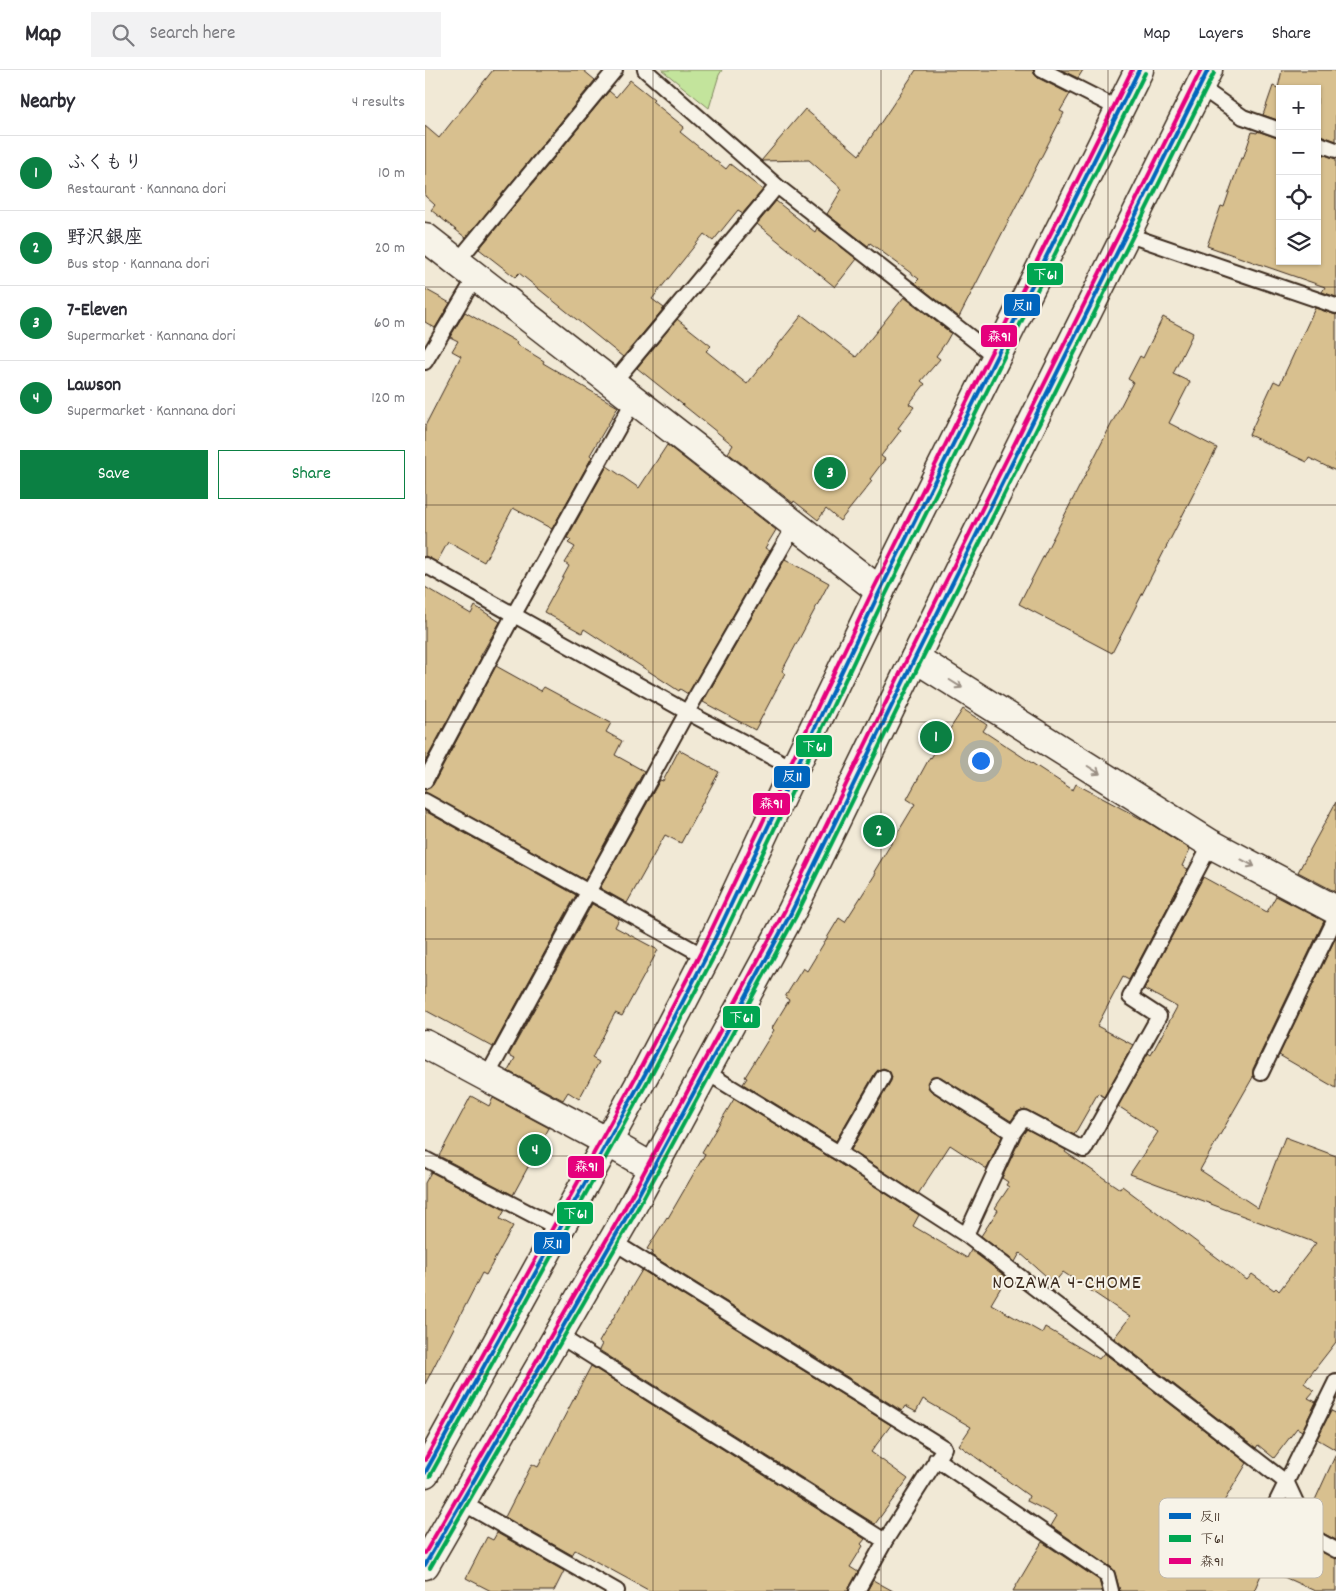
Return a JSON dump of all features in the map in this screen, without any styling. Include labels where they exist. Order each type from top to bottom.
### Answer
[{"type":"main road","points":[[425,1473],[558,1228],[645,1074],[706,957],[880,591],[1139,70]]},
{"type":"main road","points":[[425,1565],[613,1240],[791,913],[915,658],[1203,78]]},
{"type":"main road","points":[[425,237],[880,591]]},
{"type":"main road","points":[[915,658],[1211,844],[1336,910]]},
{"type":"main road","points":[[425,1044],[653,1168]]},
{"type":"lane","points":[[425,362],[429,343],[467,269],[615,70]]},
{"type":"lane","points":[[645,70],[777,186],[997,358]]},
{"type":"lane","points":[[1042,70],[1119,109]]},
{"type":"lane","points":[[1203,78],[1243,117],[1276,129]]},
{"type":"lane","points":[[1321,144],[1336,150]]},
{"type":"lane","points":[[613,383],[777,186]]},
{"type":"lane","points":[[1126,234],[1336,306]]},
{"type":"lane","points":[[425,781],[513,616],[635,400]]},
{"type":"lane","points":[[486,1078],[687,712],[795,525]]},
{"type":"lane","points":[[425,565],[513,616],[794,769]]},
{"type":"lane","points":[[425,801],[706,957]]},
{"type":"lane","points":[[966,1234],[1013,1133],[1024,1118],[1084,1150],[1159,1016],[1131,997],[1211,844]]},
{"type":"lane","points":[[1261,1072],[1336,917]]},
{"type":"lane","points":[[706,1072],[839,1153],[966,1234],[1287,1482],[1294,1498]]},
{"type":"lane","points":[[839,1153],[883,1077]]},
{"type":"lane","points":[[936,1084],[1013,1133]]},
{"type":"lane","points":[[425,1158],[558,1228]]},
{"type":"lane","points":[[613,1240],[944,1448],[885,1541],[857,1591]]},
{"type":"lane","points":[[558,1335],[885,1541]]},
{"type":"lane","points":[[1279,1498],[1336,1381]]},
{"type":"lane","points":[[936,1459],[1107,1575],[1111,1591]]},
{"type":"lane","points":[[461,1502],[617,1591]]},
{"type":"lane","points":[[1323,1543],[1336,1550]]},
{"type":"green space","points":[[662,70],[722,70],[709,108]]},
{"type":"building","points":[[493,70],[583,70],[595,80],[466,238],[431,210],[435,205],[425,196],[425,126],[439,138]]},
{"type":"building","points":[[916,70],[1033,70],[1038,78],[1070,94],[1060,111],[1064,113],[959,317],[915,283],[919,279],[870,243],[868,246],[827,214],[842,189],[809,160],[761,161],[805,109],[859,155]]},
{"type":"building","points":[[1061,70],[1083,70],[1078,78]]},
{"type":"building","points":[[1282,70],[1336,70],[1336,141],[1321,135],[1321,85],[1279,85]]},
{"type":"building","points":[[630,80],[684,127],[680,132],[726,169],[730,164],[763,190],[743,213],[738,210],[713,241],[704,234],[652,299],[664,308],[623,357],[519,273],[515,277],[479,249],[609,91],[616,97]]},
{"type":"building","points":[[1273,86],[1276,87],[1276,120],[1263,115]]},
{"type":"building","points":[[1258,131],[1276,138],[1276,265],[1321,265],[1321,153],[1336,159],[1336,297],[1322,292],[1325,287],[1207,246],[1221,206],[1224,207],[1252,132],[1257,133]]},
{"type":"building","points":[[776,201],[815,232],[817,228],[857,259],[835,287],[757,224]]},
{"type":"building","points":[[425,289],[450,303],[435,328],[425,322]]},
{"type":"building","points":[[904,297],[951,333],[936,356],[940,359],[921,381],[925,384],[909,404],[914,407],[898,428],[901,430],[881,456],[885,459],[870,479],[872,481],[840,521],[826,509],[818,520],[794,501],[793,503],[728,453],[733,445],[637,368],[677,319],[711,346],[706,351],[747,384],[802,315],[856,357]]},
{"type":"building","points":[[1315,308],[1336,315],[1336,471],[1309,458],[1307,462],[1249,435],[1274,381],[1280,384]]},
{"type":"building","points":[[465,312],[517,342],[516,344],[544,361],[543,363],[618,407],[590,455],[592,457],[552,529],[513,508],[484,562],[448,542],[437,562],[425,556],[425,426],[461,356],[452,351],[458,341],[450,337]]},
{"type":"building","points":[[1163,317],[1193,333],[1173,374],[1190,382],[1169,423],[1217,448],[1112,653],[1019,604],[1133,382],[1128,379],[1140,356],[1143,358]]},
{"type":"building","points":[[667,445],[776,530],[765,548],[770,551],[688,694],[680,689],[679,691],[584,629],[582,633],[544,612],[569,566],[565,563],[575,547],[568,543],[571,540],[567,538],[607,466],[639,488]]},
{"type":"building","points":[[785,559],[829,583],[782,671],[785,673],[755,730],[703,702]]},
{"type":"building","points":[[425,587],[471,614],[475,606],[500,622],[425,762]]},
{"type":"building","points":[[496,666],[541,691],[544,687],[611,723],[606,732],[622,741],[615,755],[644,771],[585,880],[425,792],[425,790],[433,785]]},
{"type":"building","points":[[963,709],[987,725],[983,731],[1073,790],[1076,784],[1149,823],[1190,849],[1182,866],[1188,869],[1129,980],[1123,977],[1097,1026],[1133,1045],[1104,1097],[1098,1093],[1074,1135],[1025,1109],[1017,1112],[1011,1121],[941,1077],[932,1076],[927,1083],[931,1091],[1002,1136],[987,1169],[950,1145],[918,1194],[851,1150],[891,1081],[892,1077],[888,1070],[883,1068],[875,1073],[836,1141],[743,1084],[747,1078],[745,1077],[774,1030],[772,1028],[789,1000],[785,997],[803,968],[807,971],[839,918],[845,922],[876,873],[874,872],[915,804],[907,799],[930,757]]},
{"type":"building","points":[[679,750],[719,772],[681,843],[665,835],[627,903],[600,888],[660,780],[663,781]]},
{"type":"building","points":[[1336,802],[1336,892],[1298,872]]},
{"type":"building","points":[[425,811],[576,895],[493,1047],[425,1010]]},
{"type":"building","points":[[1203,877],[1267,912],[1276,896],[1324,921],[1253,1069],[1253,1077],[1200,1170],[1258,1208],[1285,1137],[1336,1156],[1336,1342],[1304,1383],[1314,1391],[1308,1398],[1316,1402],[1302,1431],[1297,1428],[1274,1458],[1258,1445],[1256,1448],[1114,1338],[1130,1317],[1063,1272],[1054,1283],[1020,1253],[1015,1262],[981,1236],[998,1210],[995,1208],[1009,1187],[1006,1185],[1008,1182],[1002,1178],[1021,1137],[1027,1129],[1066,1150],[1065,1152],[1120,1189],[1122,1186],[1247,1280],[1252,1274],[1274,1290],[1276,1288],[1279,1291],[1316,1243],[1130,1174],[1158,1132],[1118,1106],[1148,1053],[1151,1055],[1177,1007],[1144,989]]},
{"type":"building","points":[[592,904],[619,919],[615,927],[658,950],[622,1016],[615,1013],[592,1058],[599,1062],[579,1099],[568,1092],[563,1100],[508,1071],[515,1058],[509,1055]]},
{"type":"building","points":[[1336,937],[1336,1088],[1279,1055]]},
{"type":"building","points":[[471,1096],[489,1106],[493,1098],[549,1128],[513,1195],[439,1156]]},
{"type":"building","points":[[734,1099],[919,1215],[913,1226],[967,1258],[971,1250],[1007,1277],[991,1304],[1042,1333],[1045,1327],[1099,1359],[1104,1353],[1247,1463],[1226,1498],[1159,1498],[1159,1578],[1260,1578],[1254,1591],[1120,1591],[1112,1568],[1051,1526],[1057,1516],[1027,1501],[1029,1496],[959,1445],[971,1427],[923,1399],[916,1412],[905,1406],[902,1411],[651,1255],[653,1252],[647,1249],[668,1218],[705,1154],[702,1152]]},
{"type":"building","points":[[431,1172],[505,1210],[500,1219],[513,1226],[486,1275],[482,1273],[425,1384],[425,1183]]},
{"type":"building","points":[[642,1270],[891,1425],[871,1452],[908,1479],[875,1524],[599,1350],[602,1344],[599,1342]]},
{"type":"building","points":[[591,1366],[865,1539],[861,1544],[863,1546],[850,1567],[858,1572],[848,1591],[650,1591],[575,1550],[572,1555],[505,1517],[532,1464],[538,1467]]},
{"type":"building","points":[[1331,1411],[1336,1413],[1336,1450],[1317,1439]]},
{"type":"building","points":[[1336,1454],[1336,1540],[1323,1533],[1323,1498],[1316,1498]]},
{"type":"building","points":[[497,1533],[564,1571],[554,1591],[491,1591],[466,1578],[487,1537],[493,1540]]},
{"type":"building","points":[[1042,1542],[1099,1580],[1102,1591],[1013,1591]]},
{"type":"building","points":[[1323,1552],[1336,1559],[1336,1591],[1315,1591],[1286,1578],[1323,1578]]},
{"type":"building","points":[[873,1580],[893,1591],[867,1591]]},
{"type":"transit line","name":"森91","points":[[425,1460],[639,1071],[700,954],[874,588],[1132,70]]},
{"type":"transit line","name":"反11","points":[[425,1473],[645,1074],[706,957],[880,591],[1139,70]]},
{"type":"transit line","name":"森91","points":[[425,1553],[622,1213],[785,910],[909,655],[1201,70]]},
{"type":"transit line","name":"反11","points":[[425,1565],[627,1216],[791,913],[915,658],[1208,70]]},
{"type":"transit line","name":"下61","points":[[430,1476],[650,1077],[712,960],[886,594],[1145,73]]},
{"type":"transit line","name":"下61","points":[[430,1568],[632,1219],[796,916],[1214,73]]},
{"type":"place","name":"7-Eleven","points":[[830,473]]},
{"type":"place","name":"ふくもり","points":[[936,737]]},
{"type":"place","name":"野沢銀座","points":[[879,831]]},
{"type":"place","name":"Lawson","points":[[535,1150]]},
{"type":"district","name":"NOZAWA 4-CHOME","points":[[1067,1281]]}]
